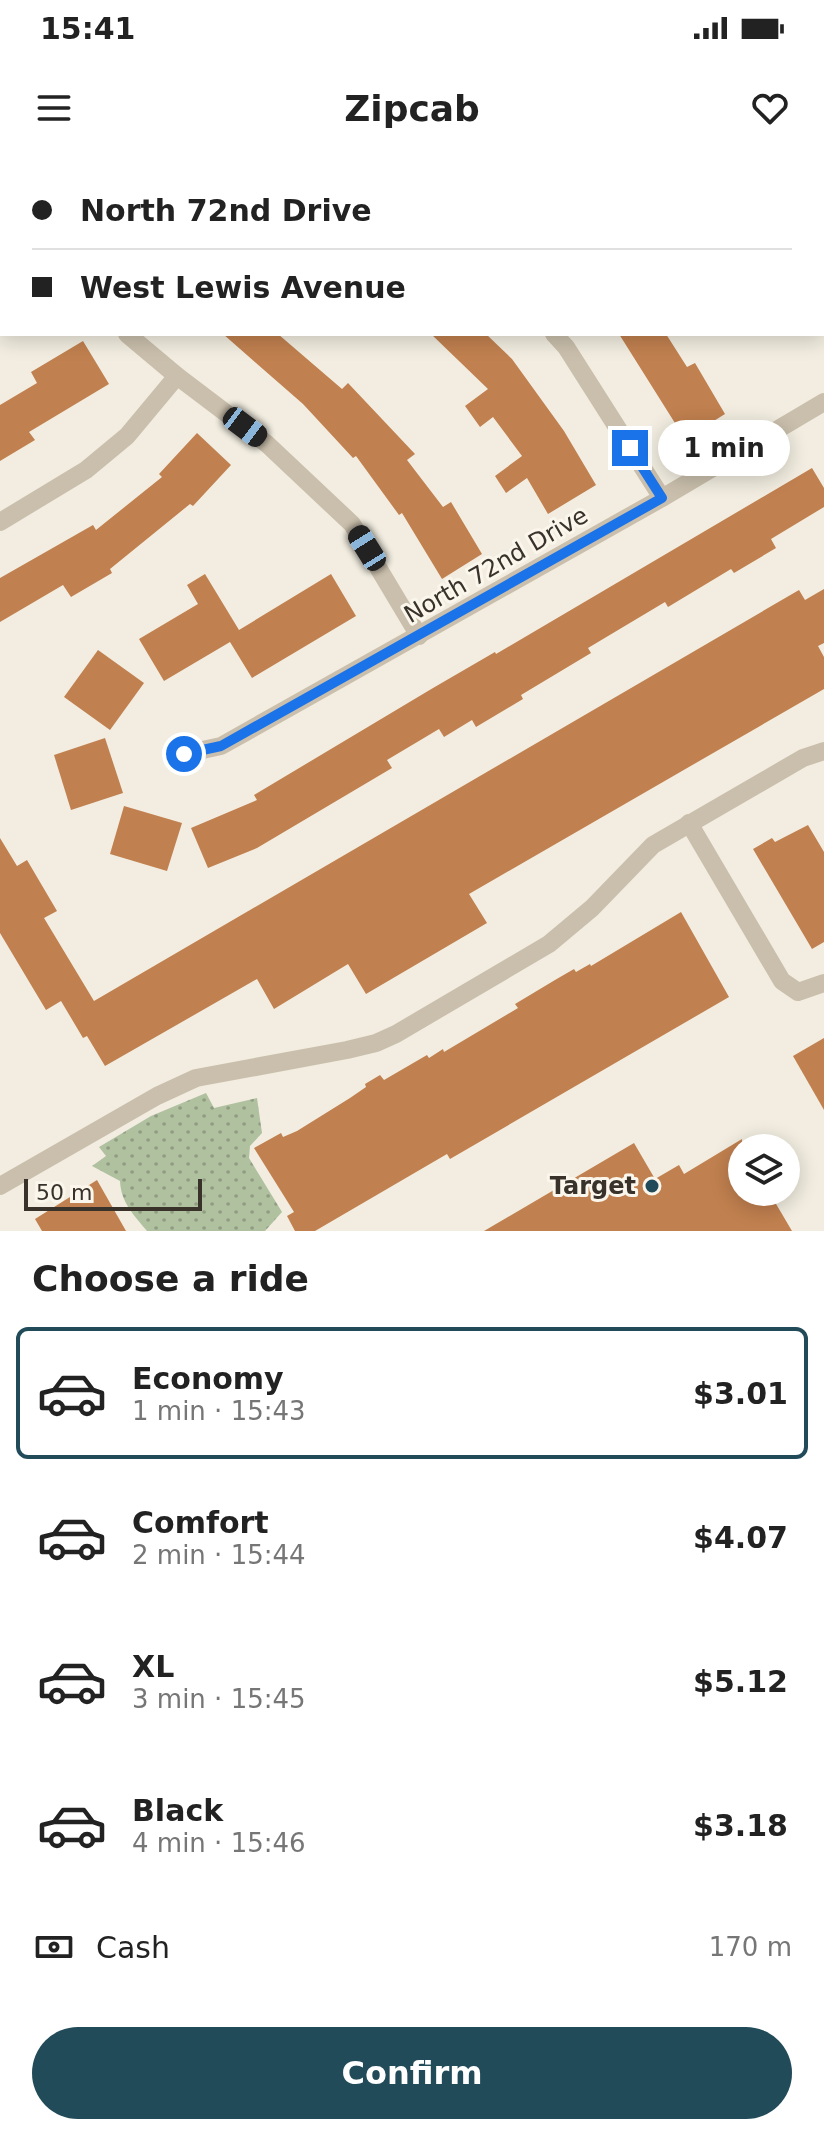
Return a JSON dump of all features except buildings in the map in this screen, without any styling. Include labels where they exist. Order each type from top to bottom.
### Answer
[{"type":"street","points":[[129,336],[267,444],[352,524],[419,636]]},
{"type":"street","points":[[556,336],[566,347],[662,498]]},
{"type":"street","points":[[0,522],[86,470],[127,436],[177,376]]},
{"type":"street","name":"North 72nd Drive","points":[[184,754],[221,746],[662,498],[824,402]]},
{"type":"street","points":[[0,1186],[157,1096],[196,1078],[347,1050],[396,1034],[549,944],[592,908],[653,845],[803,758],[824,751]]},
{"type":"street","points":[[689,823],[782,981],[798,992],[824,983]]},
{"type":"green space","points":[[206,1093],[214,1108],[257,1098],[262,1133],[250,1146],[249,1158],[282,1212],[265,1231],[147,1231],[126,1202],[120,1181],[92,1166],[106,1156],[99,1147],[151,1116]]},
{"type":"place","name":"Target","points":[[652,1186]]},
{"type":"route","points":[[184,754],[221,746],[662,498],[630,448]]}]
